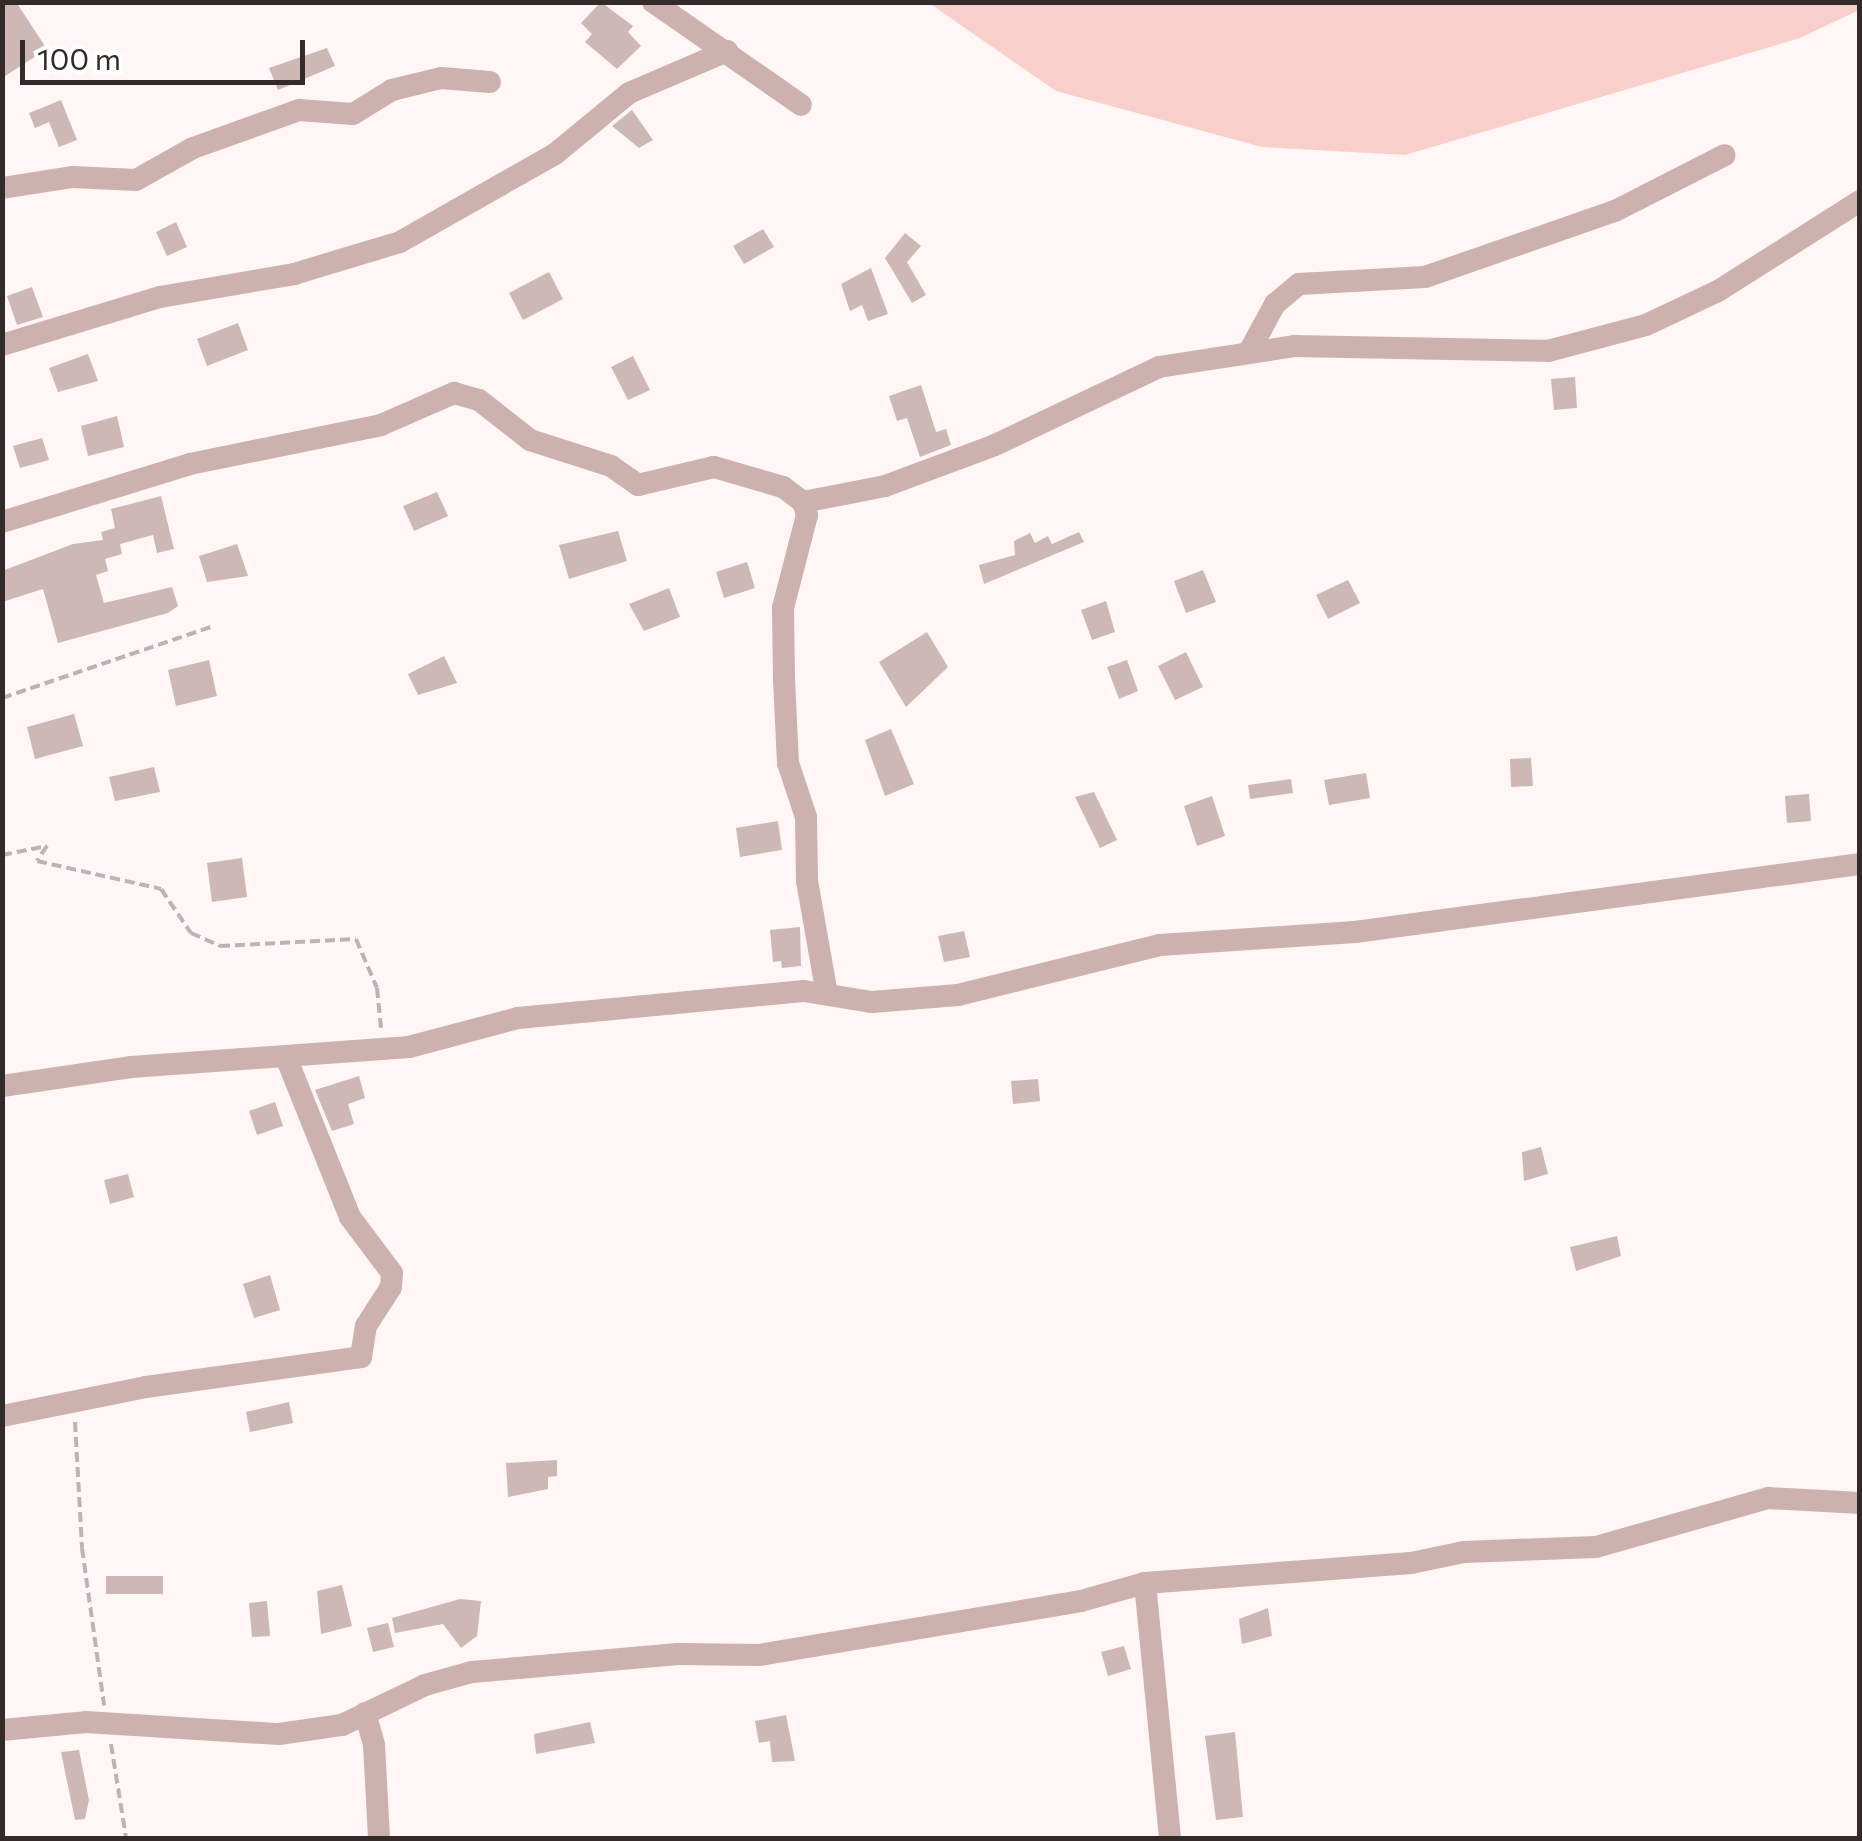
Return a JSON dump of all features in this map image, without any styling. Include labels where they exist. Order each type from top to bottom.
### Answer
[{"type":"street","points":[[652,2],[801,105]]},
{"type":"street","points":[[2,345],[160,298],[294,274],[400,242],[555,154],[629,93],[726,51]]},
{"type":"street","points":[[2,188],[74,177],[136,180],[193,148],[299,110],[353,114],[392,90],[441,78],[490,82]]},
{"type":"street","points":[[1249,352],[1275,304],[1299,284],[1425,277],[1615,211],[1725,155]]},
{"type":"street","points":[[2,522],[190,464],[381,425],[454,393],[478,400],[530,440],[611,466],[638,485],[702,467],[727,468],[803,502],[884,486],[994,445],[1159,367],[1295,346],[1548,351],[1671,317],[1860,200]]},
{"type":"street","points":[[803,502],[806,529],[783,608],[788,764],[809,837],[807,881],[827,994]]},
{"type":"street","points":[[2,1086],[131,1068],[433,1042],[518,1018],[827,994],[872,1002],[958,995],[1160,945],[1354,932],[1860,864]]},
{"type":"street","points":[[2,1416],[361,1357],[366,1326],[391,1287],[392,1273],[350,1217],[286,1057]]},
{"type":"street","points":[[2,1730],[106,1722],[279,1734],[342,1725],[472,1672],[678,1654],[759,1655],[1081,1601],[1145,1583],[1411,1563],[1464,1552],[1596,1547],[1768,1498],[1860,1503]]},
{"type":"street","points":[[1145,1583],[1170,1838]]},
{"type":"street","points":[[365,1713],[374,1745],[379,1838]]},
{"type":"path","points":[[2,698],[214,626]]},
{"type":"path","points":[[2,855],[46,846],[37,862],[160,889],[191,933],[220,946],[356,939],[378,988],[382,1048]]},
{"type":"path","points":[[78,1402],[73,1439],[79,1512],[106,1722],[126,1838]]},
{"type":"shaded area","points":[[1859,2],[1859,10],[1800,38],[1405,155],[1262,147],[1056,91],[929,3]]},
{"type":"building","points":[[16,2],[47,49],[2,78],[2,6]]},
{"type":"building","points":[[601,2],[633,26],[628,32],[641,46],[617,69],[585,42],[592,34],[581,23]]},
{"type":"building","points":[[327,48],[335,66],[278,90],[269,68]]},
{"type":"building","points":[[61,100],[77,140],[59,147],[49,122],[35,128],[29,113]]},
{"type":"building","points":[[632,110],[653,140],[639,148],[612,126]]},
{"type":"building","points":[[176,222],[187,247],[167,256],[156,232]]},
{"type":"building","points":[[763,229],[774,247],[744,264],[733,246]]},
{"type":"building","points":[[905,233],[921,246],[907,262],[926,295],[912,303],[885,258]]},
{"type":"building","points":[[871,268],[888,314],[868,321],[862,305],[850,311],[841,284]]},
{"type":"building","points":[[549,272],[563,299],[523,320],[509,293]]},
{"type":"building","points":[[32,287],[43,317],[17,325],[7,296]]},
{"type":"building","points":[[238,323],[248,350],[207,366],[197,339]]},
{"type":"building","points":[[88,354],[98,381],[58,392],[49,368]]},
{"type":"building","points":[[633,356],[650,390],[628,400],[611,367]]},
{"type":"building","points":[[1575,377],[1577,408],[1554,410],[1551,379]]},
{"type":"building","points":[[921,385],[936,432],[946,429],[951,445],[920,457],[907,418],[897,421],[889,396]]},
{"type":"building","points":[[117,416],[124,447],[88,456],[81,426]]},
{"type":"building","points":[[42,438],[49,460],[20,468],[13,446]]},
{"type":"building","points":[[437,492],[448,516],[414,531],[403,506]]},
{"type":"building","points":[[161,496],[174,549],[157,553],[153,535],[120,544],[122,554],[105,559],[108,571],[96,575],[104,603],[172,587],[178,606],[168,613],[58,643],[43,589],[2,602],[2,571],[73,544],[103,540],[101,532],[115,528],[111,509]]},
{"type":"building","points":[[618,531],[627,561],[569,579],[559,545]]},
{"type":"building","points":[[1079,532],[1084,542],[984,584],[979,565],[1015,555],[1014,541],[1030,533],[1035,543],[1048,536],[1052,544]]},
{"type":"building","points":[[237,544],[248,576],[207,582],[199,556]]},
{"type":"building","points":[[747,562],[755,588],[724,598],[716,572]]},
{"type":"building","points":[[1203,570],[1216,602],[1186,613],[1174,581]]},
{"type":"building","points":[[1348,580],[1360,603],[1328,619],[1316,595]]},
{"type":"building","points":[[669,588],[680,617],[644,631],[629,604]]},
{"type":"building","points":[[1106,601],[1115,632],[1092,640],[1081,610]]},
{"type":"building","points":[[927,632],[948,667],[906,707],[879,662]]},
{"type":"building","points":[[1186,652],[1203,687],[1175,700],[1158,666]]},
{"type":"building","points":[[444,656],[457,683],[418,695],[408,674]]},
{"type":"building","points":[[209,660],[217,696],[176,706],[168,670]]},
{"type":"building","points":[[1127,660],[1138,691],[1119,699],[1107,667]]},
{"type":"building","points":[[74,714],[83,746],[35,759],[27,727]]},
{"type":"building","points":[[891,729],[914,784],[885,796],[865,740]]},
{"type":"building","points":[[1531,758],[1533,786],[1511,787],[1510,759]]},
{"type":"building","points":[[154,767],[160,792],[115,801],[109,777]]},
{"type":"building","points":[[1366,773],[1370,798],[1329,805],[1324,780]]},
{"type":"building","points":[[1291,779],[1293,793],[1250,799],[1248,785]]},
{"type":"building","points":[[1094,792],[1117,840],[1100,848],[1075,797]]},
{"type":"building","points":[[1809,794],[1811,821],[1787,823],[1785,796]]},
{"type":"building","points":[[1212,796],[1225,836],[1197,846],[1184,806]]},
{"type":"building","points":[[778,821],[782,850],[740,857],[736,828]]},
{"type":"building","points":[[242,858],[247,897],[212,902],[207,863]]},
{"type":"building","points":[[800,927],[801,966],[782,968],[781,961],[773,962],[770,930]]},
{"type":"building","points":[[964,931],[970,957],[944,962],[938,936]]},
{"type":"building","points":[[359,1076],[365,1098],[348,1104],[354,1124],[332,1131],[315,1090]]},
{"type":"building","points":[[1038,1079],[1040,1101],[1013,1104],[1011,1081]]},
{"type":"building","points":[[275,1102],[283,1126],[257,1135],[249,1111]]},
{"type":"building","points":[[1541,1147],[1548,1174],[1524,1181],[1522,1152]]},
{"type":"building","points":[[128,1174],[134,1197],[110,1204],[104,1180]]},
{"type":"building","points":[[1617,1236],[1621,1256],[1576,1271],[1570,1247]]},
{"type":"building","points":[[270,1275],[280,1310],[254,1318],[243,1284]]},
{"type":"building","points":[[289,1402],[293,1423],[250,1432],[246,1412]]},
{"type":"building","points":[[557,1460],[557,1476],[548,1477],[548,1489],[508,1497],[506,1463]]},
{"type":"building","points":[[106,1576],[163,1576],[163,1594],[106,1594]]},
{"type":"building","points":[[342,1585],[352,1626],[321,1634],[317,1591]]},
{"type":"building","points":[[460,1599],[481,1601],[477,1636],[461,1648],[443,1624],[395,1633],[392,1618]]},
{"type":"building","points":[[267,1601],[270,1636],[252,1637],[249,1603]]},
{"type":"building","points":[[1268,1608],[1272,1636],[1242,1644],[1239,1619]]},
{"type":"building","points":[[388,1623],[394,1647],[373,1652],[367,1628]]},
{"type":"building","points":[[1124,1646],[1131,1669],[1108,1676],[1101,1652]]},
{"type":"building","points":[[786,1715],[795,1761],[772,1762],[770,1741],[759,1743],[755,1721]]},
{"type":"building","points":[[590,1722],[595,1743],[536,1754],[534,1734]]},
{"type":"building","points":[[1235,1732],[1243,1817],[1216,1820],[1205,1736]]},
{"type":"building","points":[[79,1750],[89,1800],[85,1819],[75,1820],[61,1752]]}]
